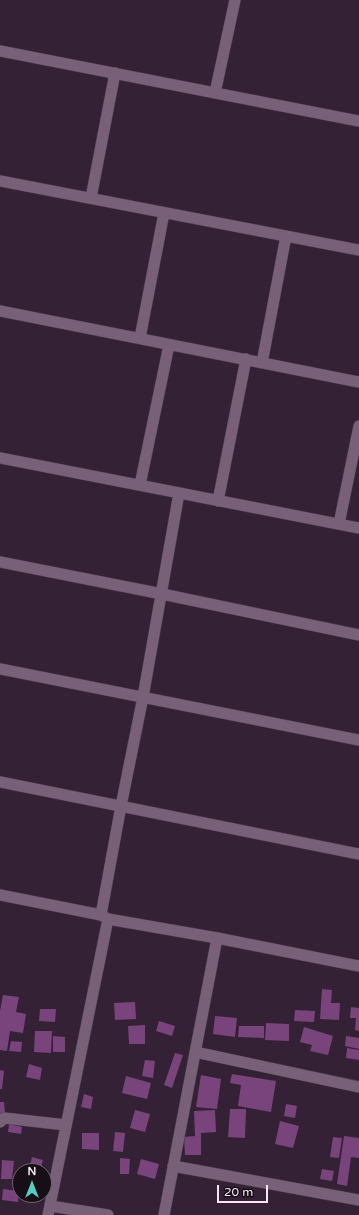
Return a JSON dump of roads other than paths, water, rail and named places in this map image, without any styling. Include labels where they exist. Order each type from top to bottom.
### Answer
[{"type":"street","points":[[215,93],[235,0]]},
{"type":"street","points":[[0,51],[359,121]]},
{"type":"street","points":[[91,198],[114,73]]},
{"type":"street","points":[[0,181],[359,250]]},
{"type":"street","points":[[140,338],[164,213]]},
{"type":"street","points":[[262,362],[286,236]]},
{"type":"street","points":[[0,311],[359,382]]},
{"type":"street","points":[[140,485],[169,345]]},
{"type":"street","points":[[218,501],[246,359]]},
{"type":"street","points":[[339,524],[359,426]]},
{"type":"street","points":[[0,458],[359,528]]},
{"type":"street","points":[[108,1215],[49,1210],[105,917],[121,806],[143,697],[179,493]]},
{"type":"street","points":[[0,562],[359,635]]},
{"type":"street","points":[[0,669],[359,740]]},
{"type":"street","points":[[0,782],[359,854]]},
{"type":"street","points":[[0,895],[105,917],[359,966]]},
{"type":"street","points":[[164,1215],[217,938]]},
{"type":"street","points":[[195,1052],[359,1087]]},
{"type":"street","points":[[0,1122],[4,1118],[66,1125]]},
{"type":"street","points":[[173,1166],[359,1200]]}]
